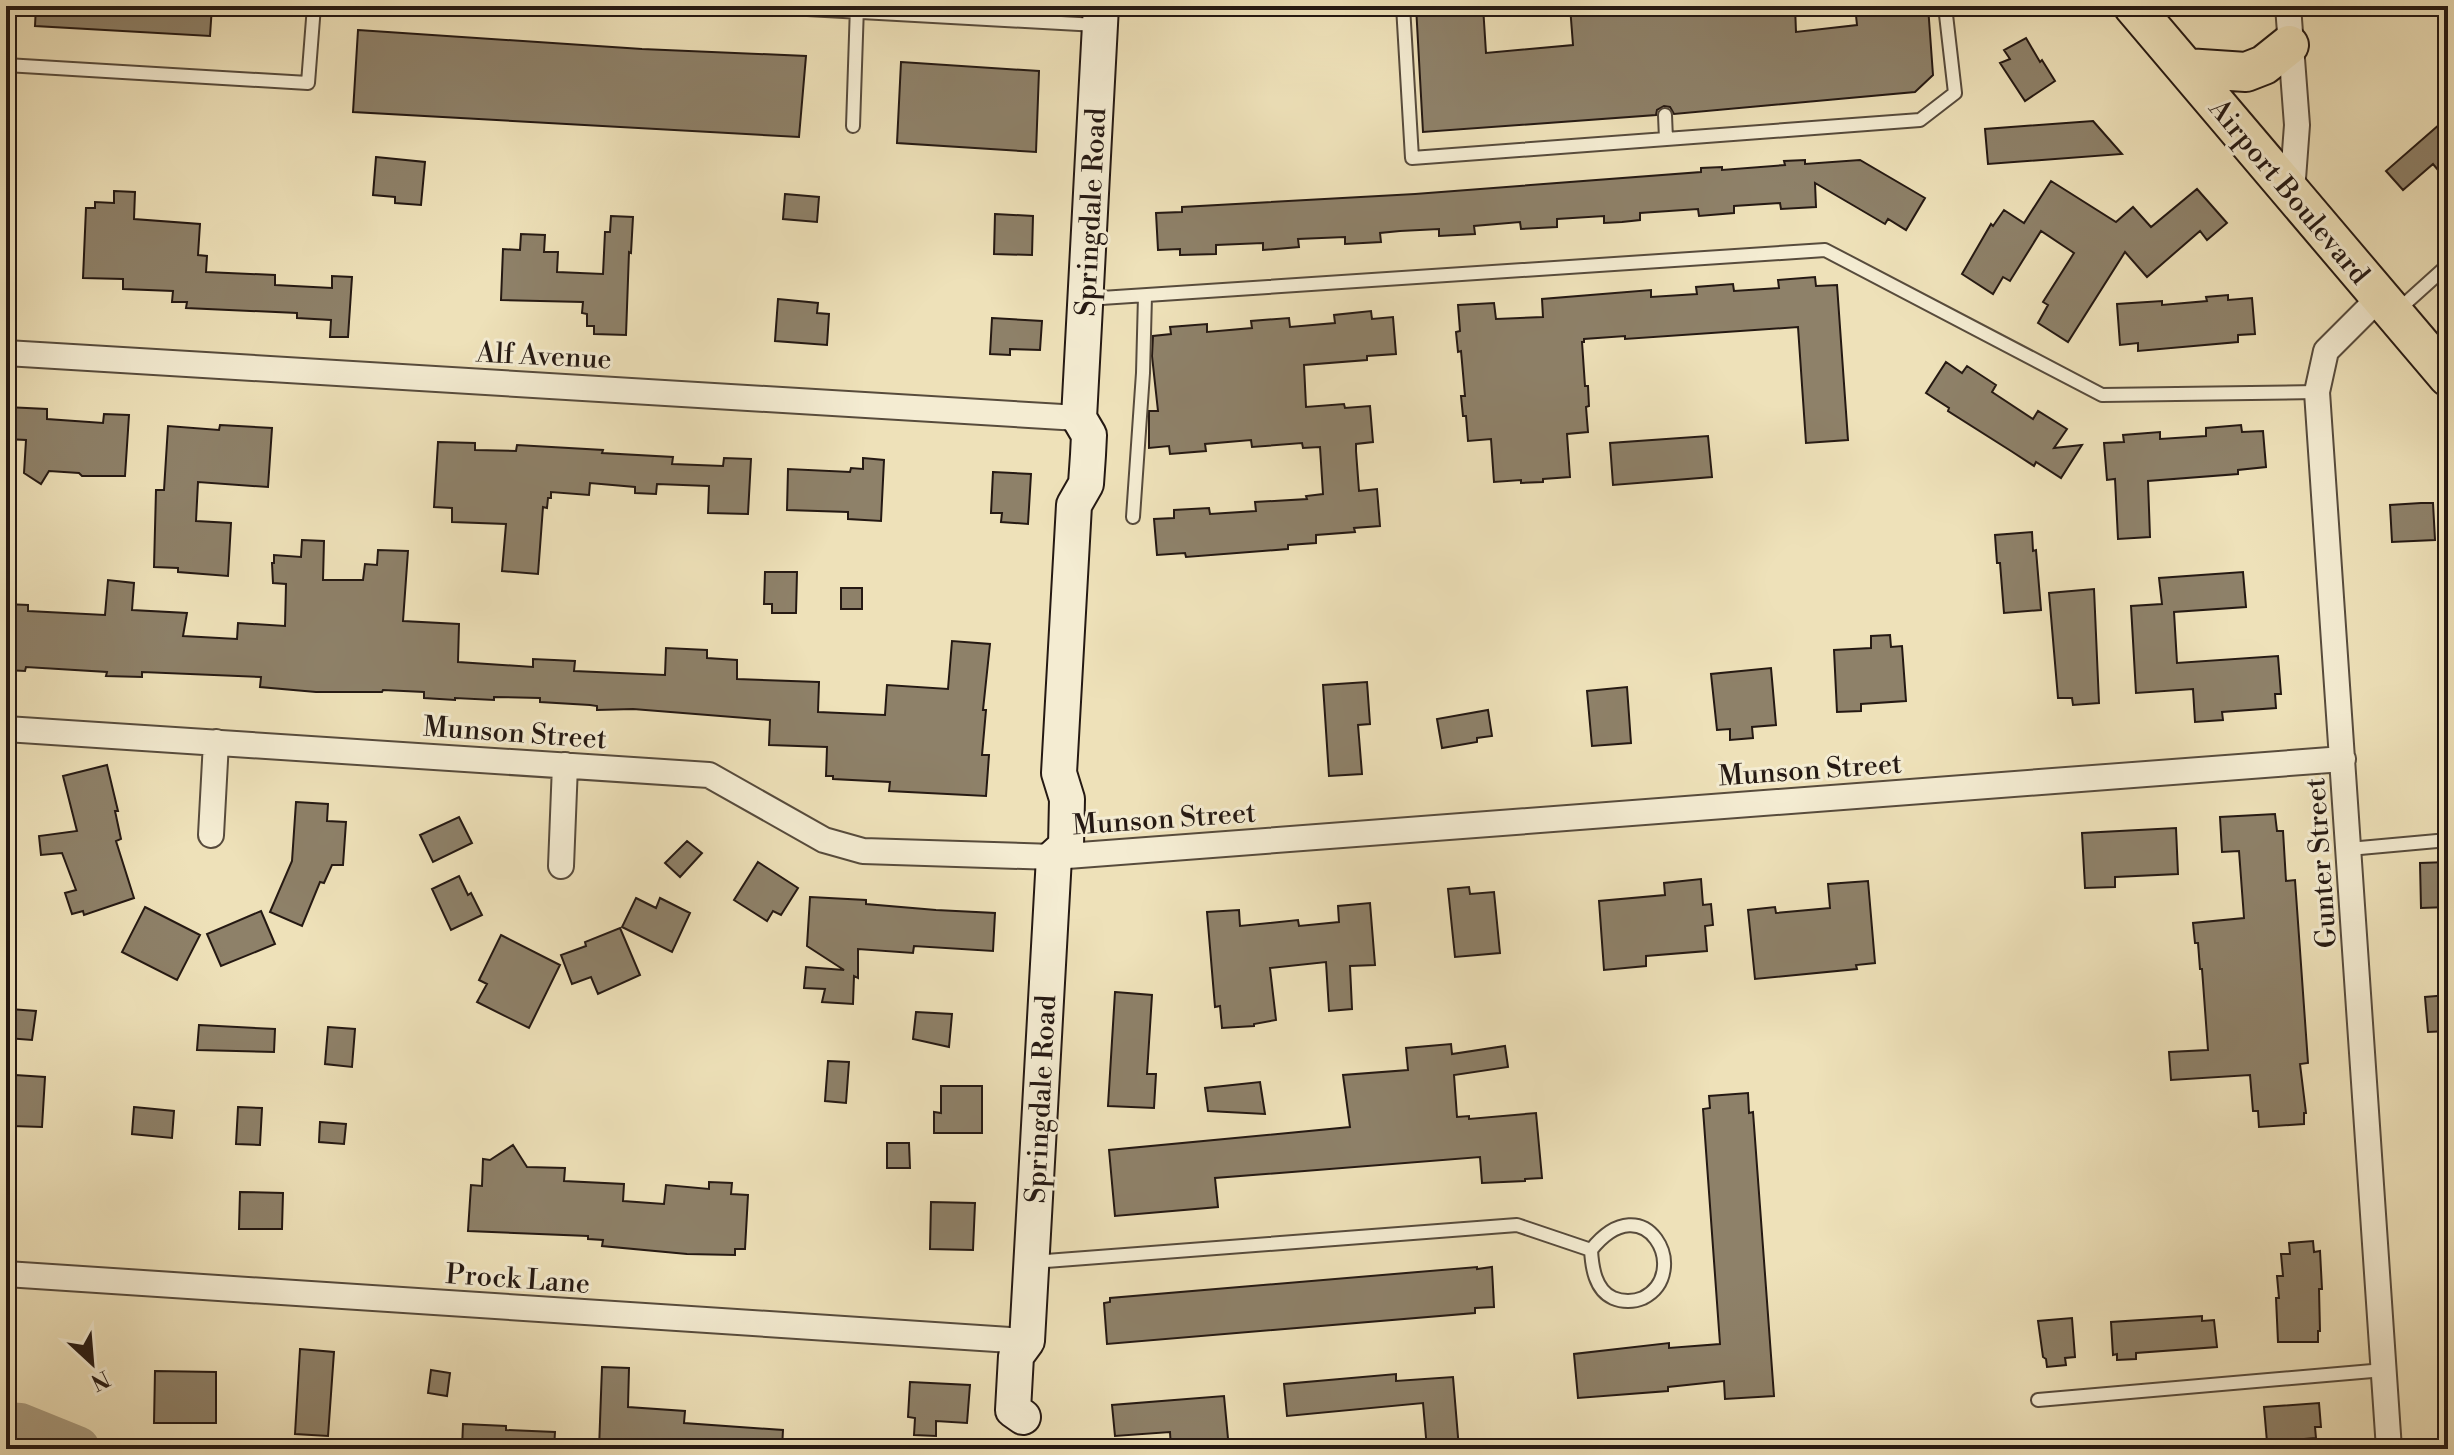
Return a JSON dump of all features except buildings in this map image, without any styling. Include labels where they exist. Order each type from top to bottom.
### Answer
[{"type":"main road","name":"Airport Boulevard","points":[[2133,6],[2448,377]]},
{"type":"main road","name":"Springdale Road","points":[[1022,1433],[1034,1410],[1036,1355],[1027,1341],[1054,857],[1066,846],[1067,799],[1059,773],[1074,505],[1086,484],[1088,455],[1089,435],[1079,418],[1100,16]]},
{"type":"main road","points":[[2186,68],[2246,72],[2264,65],[2289,45]]},
{"type":"street","points":[[2288,6],[2297,125],[2292,192]]},
{"type":"street","name":"Gunter Street","points":[[2387,305],[2326,351],[2317,392],[2389,1449]]},
{"type":"street","name":"Alf Avenue","points":[[6,353],[1079,418]]},
{"type":"street","name":"Munson Street","points":[[6,729],[709,775],[824,840],[863,851],[1054,857],[2343,759]]},
{"type":"street","points":[[211,835],[216,742]]},
{"type":"street","points":[[561,866],[565,765]]},
{"type":"street","name":"Prock Lane","points":[[6,1274],[1027,1341]]},
{"type":"lane","points":[[6,65],[308,83],[314,6]]},
{"type":"lane","points":[[751,6],[1100,16]]},
{"type":"lane","points":[[1403,6],[1412,158],[1920,120],[1955,93],[1945,6]]},
{"type":"lane","points":[[853,126],[857,9]]},
{"type":"lane","points":[[1665,115],[1666,139]]},
{"type":"lane","points":[[1085,299],[1825,250],[2102,395],[2317,392]]},
{"type":"lane","points":[[2387,305],[2448,265]]},
{"type":"lane","points":[[1133,517],[1145,296]]},
{"type":"lane","points":[[2349,849],[2448,840]]},
{"type":"lane","points":[[1030,1262],[1517,1225],[1591,1250]]},
{"type":"lane","points":[[1623,1225],[1639,1225],[1652,1232],[1660,1243],[1664,1266],[1660,1282],[1651,1293],[1638,1300],[1621,1301],[1609,1296],[1600,1286],[1592,1267],[1591,1250],[1608,1232],[1623,1225]]},
{"type":"lane","points":[[2038,1400],[2384,1370]]},
{"type":"waterway","points":[[6,1425],[20,1426],[77,1449]]}]
